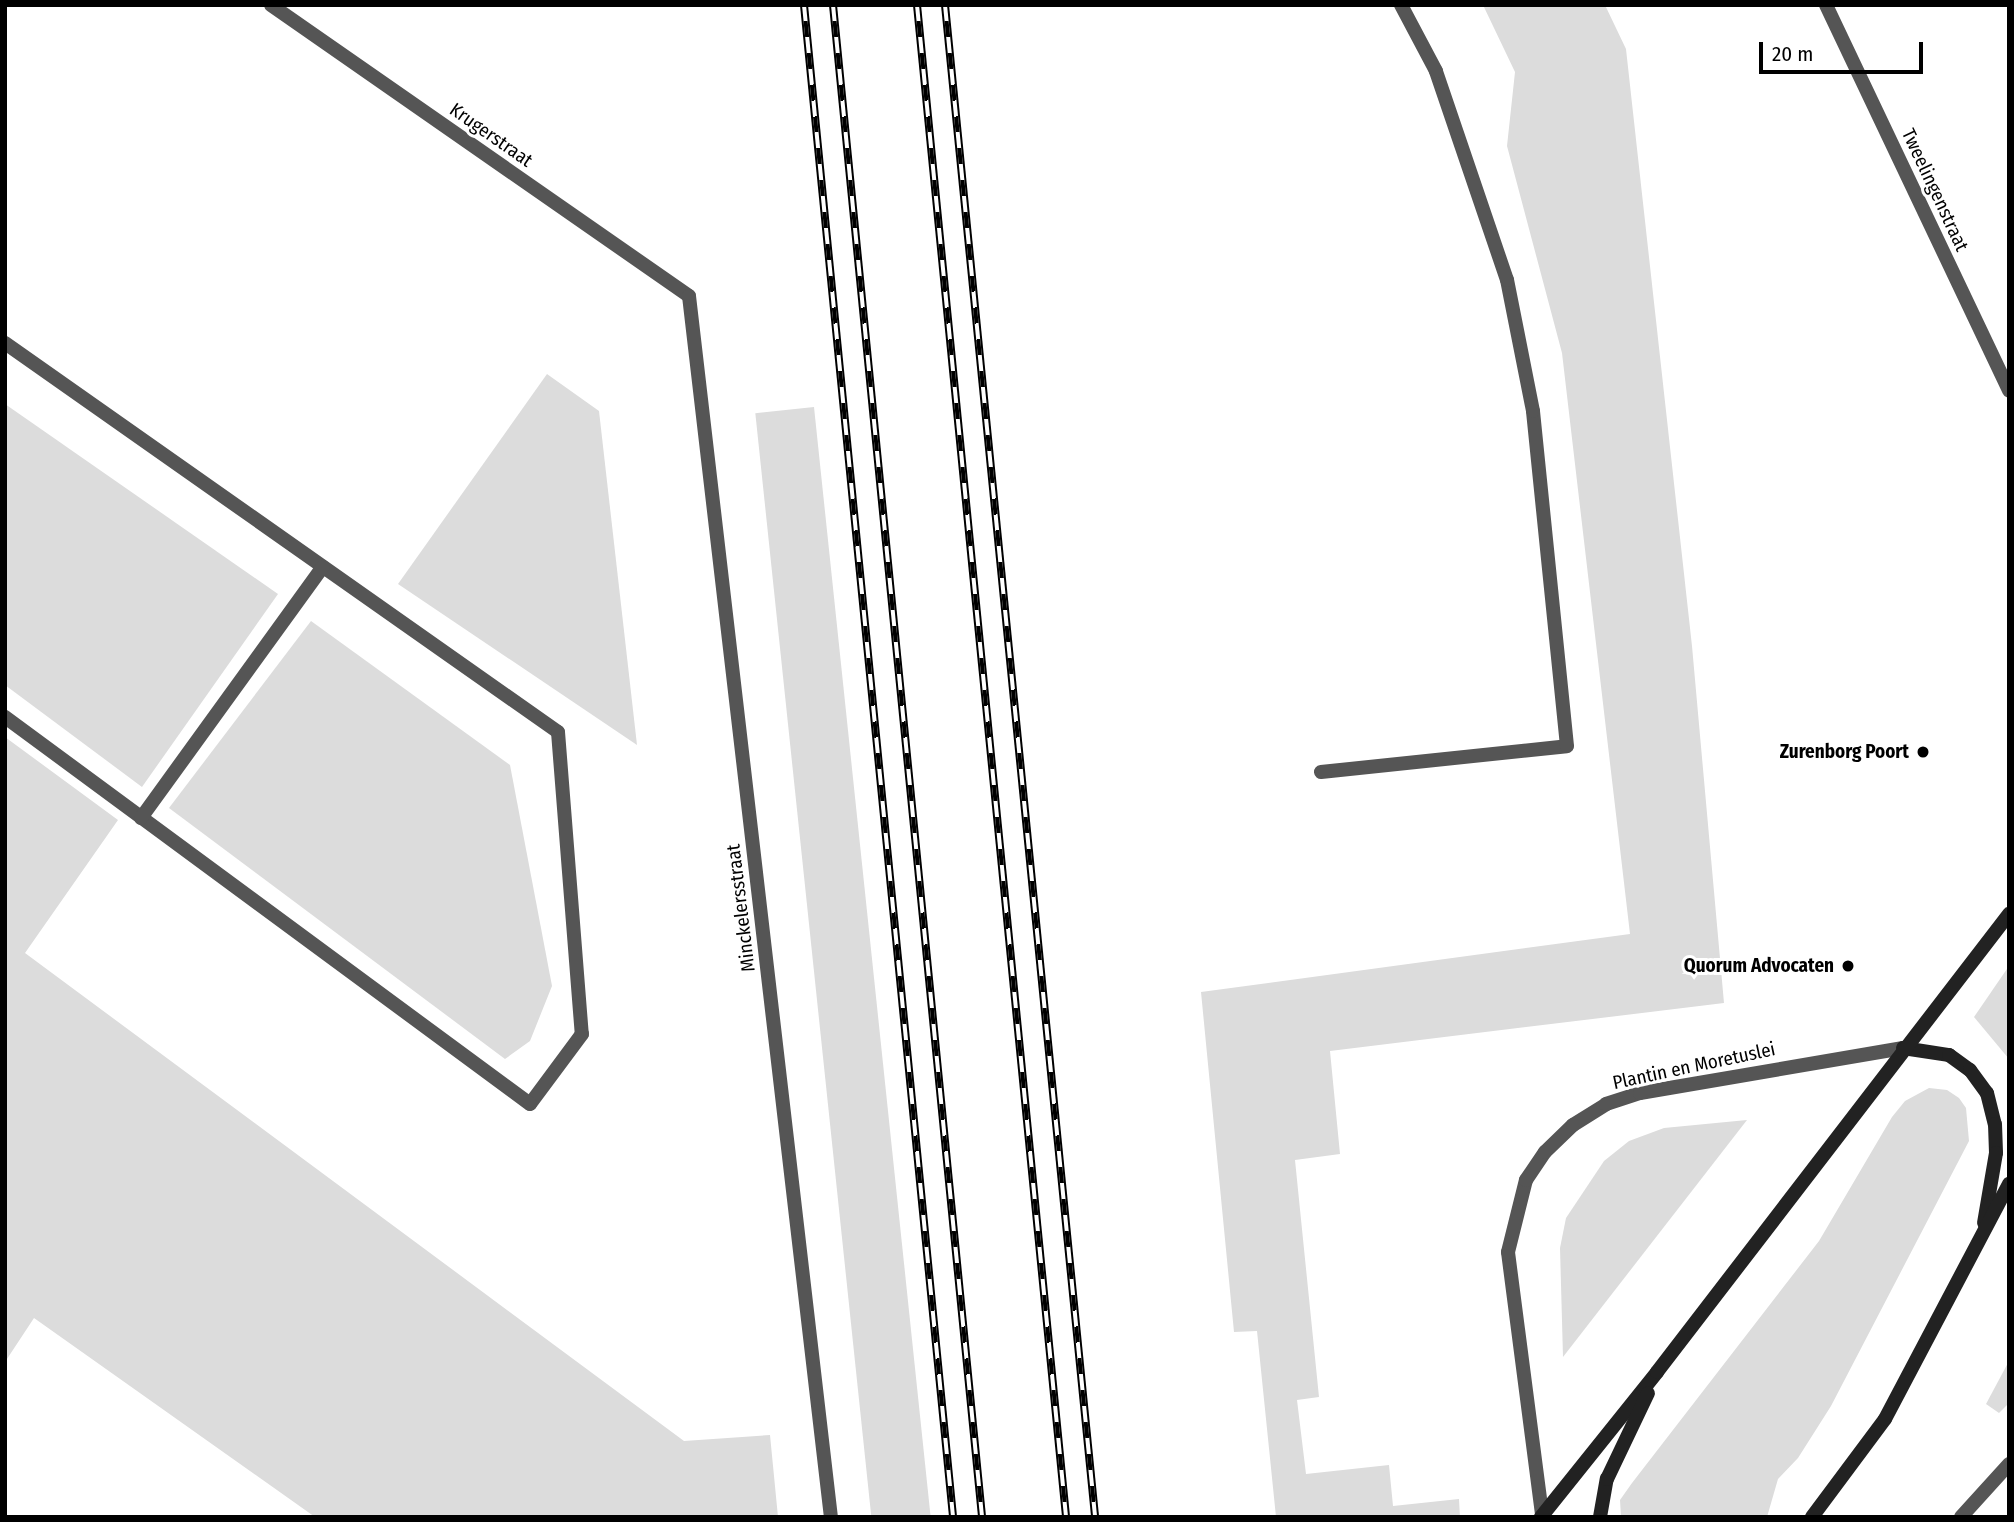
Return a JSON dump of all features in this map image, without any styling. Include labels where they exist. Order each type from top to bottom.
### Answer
[{"type":"main road","name":"Plantin en Moretuslei","points":[[1541,1516],[1657,1373],[1903,1048],[2009,914]]},
{"type":"main road","points":[[1903,1048],[1949,1055],[1970,1070],[1987,1093],[1995,1124],[1996,1153],[1981,1238]]},
{"type":"main road","points":[[1812,1517],[1885,1419],[2009,1185]]},
{"type":"main road","points":[[1600,1517],[1607,1479],[1657,1373]]},
{"type":"street","name":"Krugerstraat","points":[[271,5],[689,296]]},
{"type":"street","points":[[1321,772],[1567,746],[1533,411],[1507,280],[1440,82],[1401,5]]},
{"type":"street","name":"Tweelingenstraat","points":[[1826,5],[2009,391]]},
{"type":"street","name":"Minckelersstraat","points":[[689,296],[831,1517]]},
{"type":"street","points":[[5,343],[558,732],[582,1034],[530,1104],[5,717]]},
{"type":"street","points":[[141,818],[323,567]]},
{"type":"street","name":"Plantin en Moretuslei","points":[[1541,1516],[1508,1252],[1526,1180],[1545,1152],[1573,1125],[1606,1104],[1640,1093],[1903,1048]]},
{"type":"street","points":[[1961,1517],[2009,1464]]},
{"type":"shaded area","points":[[1483,5],[1605,5],[1626,49],[1692,646],[1724,1003],[1330,1051],[1340,1154],[1295,1160],[1319,1397],[1297,1400],[1306,1474],[1389,1465],[1393,1506],[1459,1499],[1460,1517],[1276,1517],[1257,1331],[1234,1332],[1201,992],[1630,934],[1562,353],[1507,146],[1515,72]]},
{"type":"shaded area","points":[[547,374],[599,411],[637,745],[398,584]]},
{"type":"shaded area","points":[[5,404],[278,594],[142,787],[5,685]]},
{"type":"shaded area","points":[[814,407],[931,1517],[871,1517],[755,413]]},
{"type":"shaded area","points":[[311,621],[510,765],[552,986],[530,1041],[505,1059],[169,808]]},
{"type":"shaded area","points":[[5,737],[118,820],[25,953],[684,1441],[770,1435],[778,1517],[315,1517],[34,1318],[5,1362]]},
{"type":"shaded area","points":[[2009,966],[2009,1059],[1974,1017]]},
{"type":"shaded area","points":[[1929,1088],[1947,1090],[1959,1098],[1966,1108],[1969,1141],[1831,1406],[1798,1458],[1778,1479],[1767,1517],[1621,1517],[1620,1500],[1819,1241],[1892,1117],[1905,1101]]},
{"type":"shaded area","points":[[1747,1120],[1563,1357],[1560,1248],[1566,1218],[1604,1161],[1629,1141],[1664,1128]]},
{"type":"shaded area","points":[[2009,1361],[2009,1403],[1999,1413],[1986,1404]]},
{"type":"railway","points":[[804,5],[953,1517]]},
{"type":"railway","points":[[833,5],[982,1517]]},
{"type":"railway","points":[[917,5],[1066,1517]]},
{"type":"railway","points":[[945,5],[1095,1517]]},
{"type":"place","name":"Zurenborg Poort","points":[[1923,752]]},
{"type":"place","name":"Quorum Advocaten","points":[[1848,966]]}]
